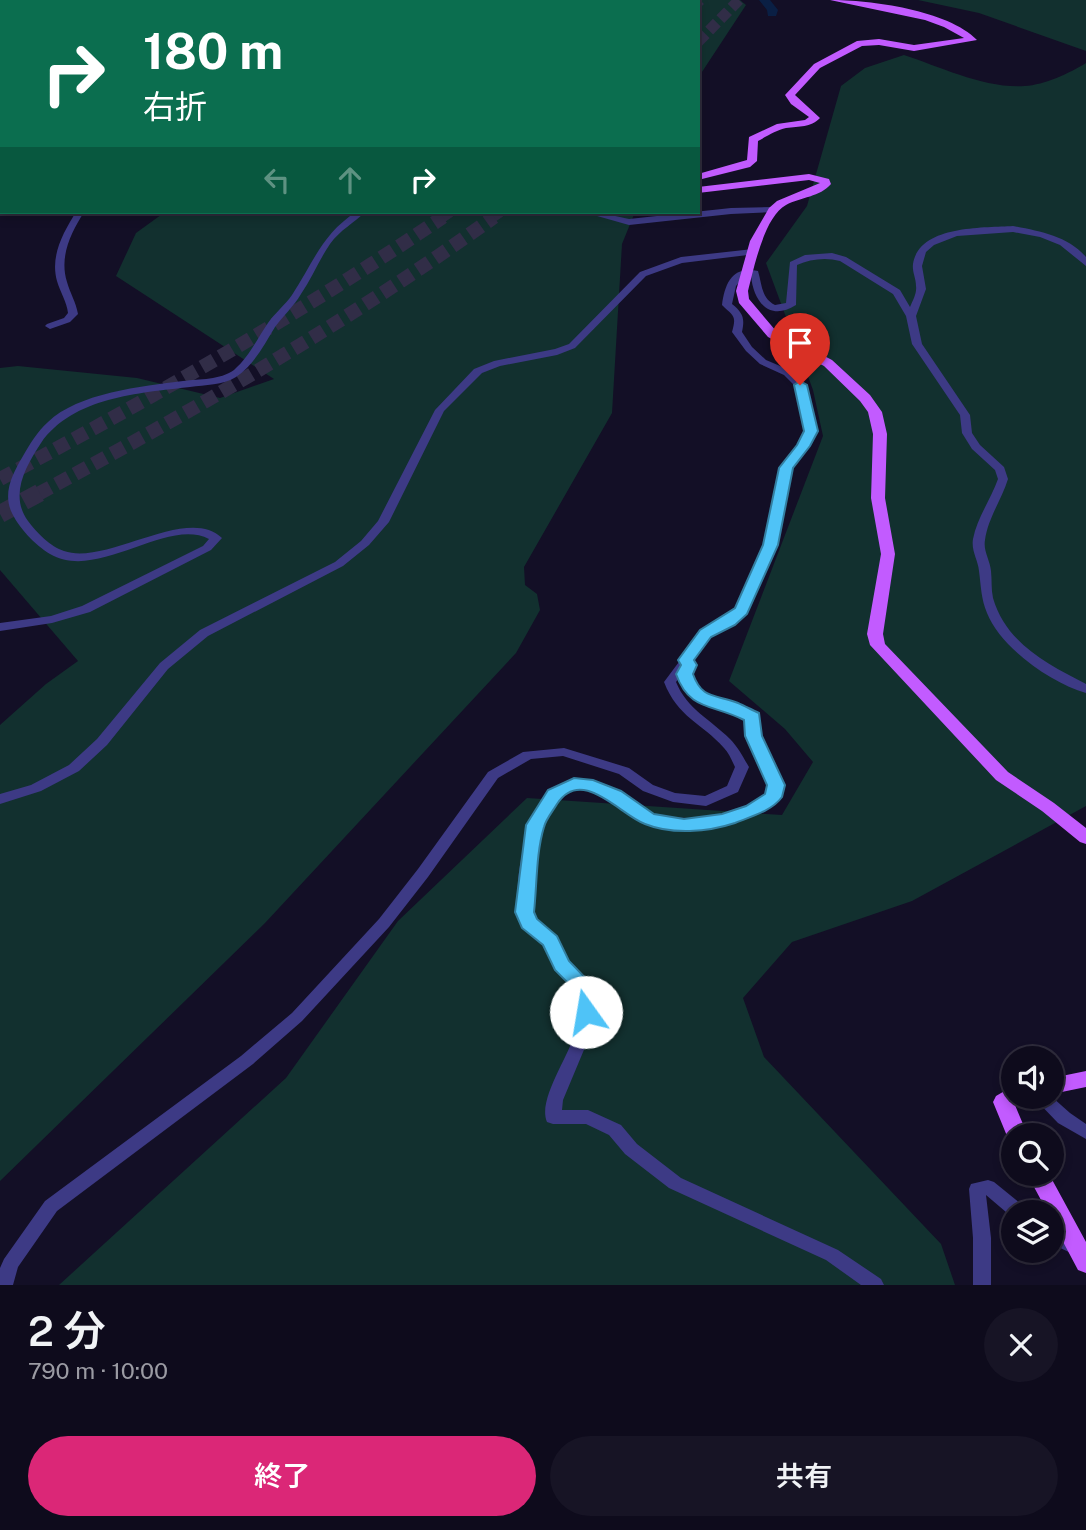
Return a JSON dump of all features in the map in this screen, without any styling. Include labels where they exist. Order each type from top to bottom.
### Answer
[{"type":"main road","points":[[700,176],[746,165],[752,161],[753,139],[781,126],[808,124],[814,118],[811,112],[792,101],[790,95],[817,66],[852,46],[868,41],[914,48],[972,40],[970,36],[951,27],[903,12],[872,4],[834,0]]},
{"type":"main road","points":[[700,190],[808,177],[825,181],[826,184],[822,188],[781,203],[773,210],[752,252],[742,291],[743,300],[764,326],[784,341],[828,363],[865,398],[875,412],[880,434],[878,498],[888,554],[876,634],[878,645],[1002,776],[1048,807],[1086,838]]},
{"type":"main road","points":[[1064,1084],[1086,1079]]},
{"type":"main road","points":[[1044,1186],[1081,1255]]},
{"type":"street","points":[[595,214],[629,222],[731,211],[773,210]]},
{"type":"street","points":[[50,326],[67,320],[73,314],[73,307],[61,280],[60,256],[62,243],[79,214]]},
{"type":"street","points":[[0,627],[86,609],[197,553],[216,538],[206,531],[175,534],[107,552],[68,556],[57,553],[32,533],[16,515],[11,505],[12,490],[23,464],[41,434],[64,413],[101,400],[225,379],[239,372],[250,361],[273,323],[294,299],[323,245],[344,222],[358,214]]},
{"type":"street","points":[[911,316],[920,292],[918,262],[922,251],[931,242],[946,235],[1023,230],[1075,250],[1086,263]]},
{"type":"street","points":[[0,799],[36,788],[74,768],[102,742],[164,666],[204,633],[339,565],[365,543],[383,522],[396,500],[440,410],[478,371],[497,363],[557,352],[572,346],[643,274],[681,260],[752,252]]},
{"type":"street","points":[[4,1285],[10,1264],[51,1206],[247,1060],[297,1017],[384,923],[493,775],[528,755],[564,752],[624,771],[648,788],[673,797],[706,801],[733,789],[742,767],[728,743],[698,721],[674,696],[670,682],[706,634],[742,611],[770,545],[786,468],[804,446],[811,431],[800,385],[788,373],[763,362],[737,332],[740,321],[737,313],[727,305],[728,292],[737,275],[747,271],[755,273],[757,295],[764,303],[785,307],[791,305],[793,299],[793,264],[805,258],[832,256],[844,259],[897,292],[911,316],[917,344],[965,415],[967,433],[976,447],[1000,469],[1003,479],[978,541],[984,564],[986,594],[994,618],[1009,641],[1033,661],[1086,689]]},
{"type":"street","points":[[686,660],[689,665],[684,674],[690,690],[705,700],[731,706],[753,717],[754,736],[776,785],[773,797],[752,810],[724,820],[684,825],[649,819],[615,795],[593,786],[574,784],[555,795],[535,825],[524,912],[529,923],[550,941],[561,965],[588,991],[583,1033],[555,1100],[553,1117],[588,1117],[615,1130],[631,1149],[675,1183],[832,1255],[875,1285]]},
{"type":"street","points":[[1054,1109],[1086,1132]]},
{"type":"street","points":[[982,1285],[982,1238],[977,1189],[988,1187],[1004,1200]]},
{"type":"street","points":[[1064,1244],[1081,1255]]},
{"type":"green space","points":[[700,0],[740,0],[746,5],[700,75]]},
{"type":"green space","points":[[918,0],[1086,0],[1086,51],[979,13]]},
{"type":"green space","points":[[904,55],[979,81],[1010,86],[1040,83],[1086,63],[1086,806],[912,901],[792,942],[743,998],[764,1057],[941,1244],[955,1285],[59,1285],[286,1078],[398,921],[527,798],[782,815],[813,762],[785,729],[729,681],[823,436],[813,390],[766,263],[807,206],[841,86],[865,68]]},
{"type":"green space","points":[[162,214],[634,214],[622,244],[612,413],[524,567],[525,585],[537,594],[540,610],[516,653],[265,923],[0,1181],[0,725],[46,684],[78,661],[0,570],[0,368],[18,366],[137,378],[220,398],[274,379],[116,276],[136,233]]},
{"type":"waterway","points":[[764,0],[773,10],[772,14]]},
{"type":"tunnel","points":[[700,40],[739,0]]},
{"type":"tunnel","points":[[441,218],[447,214]]},
{"type":"tunnel","points":[[491,218],[497,214]]},
{"type":"tunnel","points":[[0,479],[225,354],[443,217]]},
{"type":"tunnel","points":[[38,494],[270,363],[384,292],[494,217]]},
{"type":"tunnel","points":[[0,514],[41,492]]},
{"type":"route","points":[[586,1012],[588,991],[561,965],[550,941],[529,923],[524,912],[535,825],[555,795],[574,784],[593,786],[615,795],[649,819],[684,825],[724,820],[752,810],[773,797],[776,785],[754,736],[753,717],[731,706],[705,700],[690,690],[684,674],[689,665],[686,660],[706,634],[742,611],[770,545],[786,468],[804,446],[811,431],[800,385]]}]
